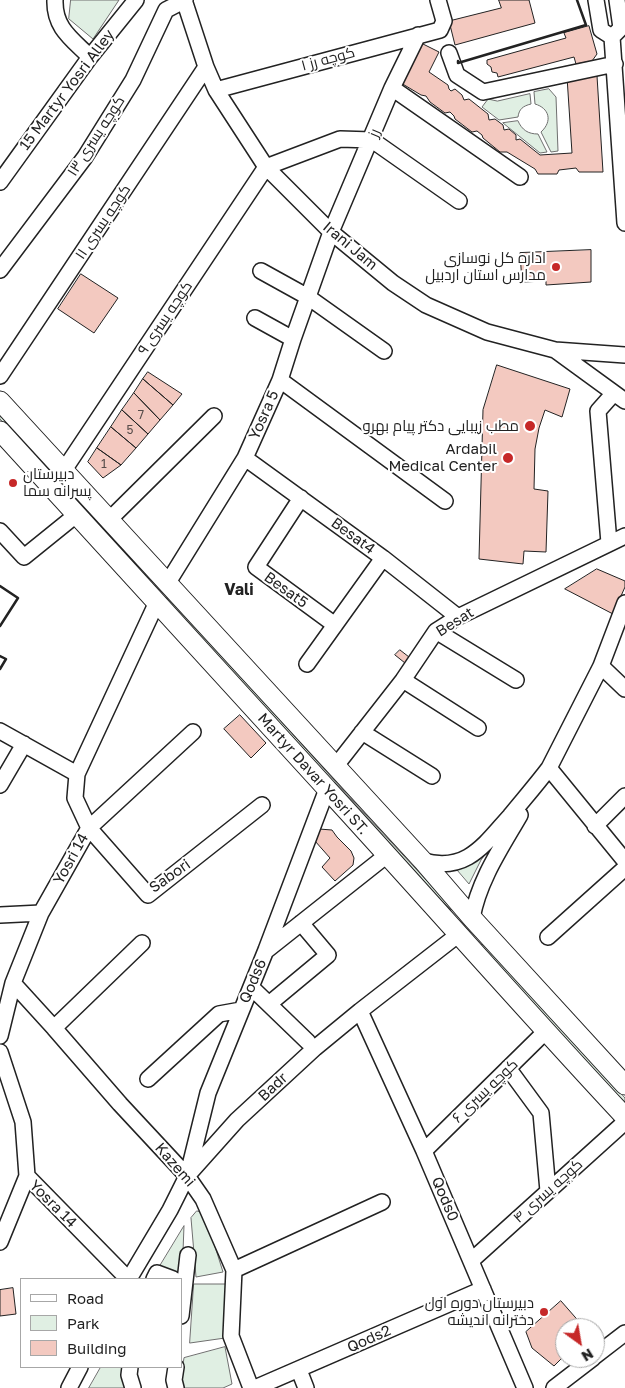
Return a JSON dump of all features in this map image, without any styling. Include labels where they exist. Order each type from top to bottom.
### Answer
[{"type":"main road","name":"Martyr Davar Yosri ST.","points":[[0,400],[423,861],[472,918],[625,1085]]},
{"type":"main road","name":"Martyr Davar Yosri ST.","points":[[0,431],[459,934],[545,1032],[625,1117]]},
{"type":"main road","points":[[157,602],[167,584]]},
{"type":"main road","points":[[459,934],[472,918]]},
{"type":"street","points":[[55,0],[57,18],[61,28],[90,57]]},
{"type":"street","name":"15 Martyr Yosri Alley","points":[[0,182],[90,57],[136,0]]},
{"type":"street","name":"Irani Jam","points":[[184,0],[206,68],[216,90],[266,167],[332,232],[393,283],[426,305],[487,332],[555,350],[625,355]]},
{"type":"street","name":"کوچه یسری ۱۳","points":[[0,270],[85,157],[133,80],[166,10],[184,0]]},
{"type":"street","name":"کوچه رز ۱","points":[[216,90],[440,30],[444,21],[438,0]]},
{"type":"street","points":[[596,0],[601,30],[612,37]]},
{"type":"street","points":[[617,0],[620,28],[612,37],[625,223]]},
{"type":"street","name":"رز","points":[[332,232],[372,140],[392,88],[418,35]]},
{"type":"street","points":[[449,53],[457,75],[483,92],[615,64]]},
{"type":"street","name":"کوچه یسری ۱۱","points":[[0,376],[206,68]]},
{"type":"street","points":[[392,88],[520,177]]},
{"type":"street","points":[[266,167],[340,140],[372,140],[460,201]]},
{"type":"street","name":"کوچه یسری ۹","points":[[64,470],[266,167]]},
{"type":"street","name":"Yosra 5","points":[[167,584],[245,458],[280,380],[332,232]]},
{"type":"street","points":[[261,271],[308,297],[384,351]]},
{"type":"street","points":[[255,318],[293,339]]},
{"type":"street","points":[[555,350],[620,397],[598,411],[609,543]]},
{"type":"street","points":[[280,380],[445,501]]},
{"type":"street","points":[[110,519],[214,416]]},
{"type":"street","name":"Besat4","points":[[245,458],[383,558],[458,617]]},
{"type":"street","name":"Besat5","points":[[301,498],[256,567],[335,625]]},
{"type":"street","points":[[0,531],[24,557],[76,515]]},
{"type":"street","name":"Besat","points":[[335,767],[404,680],[436,631],[458,617],[625,536]]},
{"type":"street","points":[[307,664],[383,558]]},
{"type":"street","name":"Yosri 14","points":[[0,1036],[13,984],[41,913],[88,828],[75,798],[77,774],[157,602]]},
{"type":"street","points":[[472,918],[475,901],[495,858],[545,773],[601,666],[625,603]]},
{"type":"street","points":[[436,631],[516,680]]},
{"type":"street","points":[[601,666],[625,689]]},
{"type":"street","points":[[404,680],[478,728]]},
{"type":"street","points":[[0,731],[77,774]]},
{"type":"street","points":[[88,828],[194,732]]},
{"type":"street","points":[[362,732],[432,776]]},
{"type":"street","points":[[0,786],[24,744]]},
{"type":"street","points":[[545,773],[625,861]]},
{"type":"street","points":[[423,861],[438,865],[453,863],[468,857],[487,842],[545,773]]},
{"type":"street","name":"Qods6","points":[[187,1176],[208,1093],[252,987],[327,789]]},
{"type":"street","points":[[594,826],[625,796]]},
{"type":"street","name":"Sabori","points":[[88,828],[148,895],[262,805]]},
{"type":"street","points":[[266,950],[387,855]]},
{"type":"street","points":[[548,937],[625,868]]},
{"type":"street","points":[[0,915],[41,913]]},
{"type":"street","points":[[270,1004],[328,955],[301,923]]},
{"type":"street","name":"Badr","points":[[130,1278],[170,1210],[187,1176],[237,1120],[315,1048],[459,934]]},
{"type":"street","points":[[54,1028],[142,943]]},
{"type":"street","name":"Kazemi","points":[[13,984],[187,1176],[203,1199],[234,1270],[231,1336],[251,1388]]},
{"type":"street","points":[[252,987],[308,1042]]},
{"type":"street","points":[[148,1079],[219,1014],[241,1010]]},
{"type":"street","name":"Qods0","points":[[360,1011],[424,1150],[525,1388]]},
{"type":"street","name":"کوچه یسری ۶","points":[[424,1150],[545,1032]]},
{"type":"street","name":"Yosra 14","points":[[0,1052],[23,1122],[27,1176],[128,1278]]},
{"type":"street","points":[[508,1068],[541,1114],[548,1191]]},
{"type":"street","name":"کوچه یسری ۴","points":[[471,1261],[625,1122]]},
{"type":"street","points":[[0,1242],[27,1176]]},
{"type":"street","points":[[234,1270],[382,1202]]},
{"type":"street","points":[[181,1278],[188,1255]]},
{"type":"street","points":[[154,1278],[157,1273],[170,1278]]},
{"type":"street","name":"Qods2","points":[[255,1388],[483,1289]]},
{"type":"street","points":[[605,1348],[625,1333]]},
{"type":"street","points":[[68,1388],[79,1368]]},
{"type":"street","points":[[130,1368],[129,1375],[133,1388]]},
{"type":"street","points":[[176,1368],[174,1380],[176,1388]]},
{"type":"street","points":[[554,1388],[580,1368]]},
{"type":"street","points":[[299,1370],[306,1388]]},
{"type":"green space","points":[[71,0],[119,0],[93,39],[69,19]]},
{"type":"green space","points":[[549,89],[556,97],[558,151],[551,152],[541,132],[547,124],[548,115],[544,109],[535,104],[534,92]]},
{"type":"green space","points":[[530,94],[531,104],[522,108],[518,117],[499,120],[482,107],[488,99],[497,101]]},
{"type":"green space","points":[[518,121],[526,131],[538,134],[547,152],[540,153],[503,123]]},
{"type":"green space","points":[[0,411],[150,577],[148,579],[144,577],[0,419]]},
{"type":"green space","points":[[165,598],[170,598],[453,909],[451,910],[419,878],[168,604]]},
{"type":"green space","points":[[498,837],[481,860],[469,884],[457,870],[484,852]]},
{"type":"green space","points":[[479,944],[485,945],[625,1098],[625,1105],[479,948]]},
{"type":"green space","points":[[197,1211],[201,1212],[207,1221],[223,1272],[196,1277],[191,1218]]},
{"type":"green space","points":[[184,1226],[182,1278],[160,1266]]},
{"type":"green space","points":[[194,1284],[226,1284],[225,1338],[190,1343]]},
{"type":"green space","points":[[225,1347],[232,1384],[223,1388],[179,1388],[184,1358]]},
{"type":"green space","points":[[100,1368],[126,1368],[128,1388],[89,1388]]},
{"type":"building","points":[[499,0],[529,0],[535,23],[455,45],[449,21],[501,8]]},
{"type":"building","points":[[589,26],[597,54],[592,61],[576,64],[574,57],[498,77],[497,73],[492,72],[491,67],[487,64],[487,60],[566,38],[564,33]]},
{"type":"building","points":[[419,42],[439,52],[429,72],[448,85],[451,91],[455,89],[462,95],[464,100],[469,99],[488,114],[489,120],[495,119],[503,125],[504,130],[509,129],[516,135],[516,140],[520,139],[540,155],[572,153],[567,77],[597,76],[603,172],[579,172],[576,168],[559,170],[557,174],[538,174],[535,169],[507,152],[500,152],[477,131],[472,132],[455,119],[450,112],[445,113],[430,102],[426,96],[401,83]]},
{"type":"building","name":"اداره کل نوسازی مدارس استان اردبیل","points":[[591,250],[591,282],[546,285],[546,281],[522,282],[520,253]]},
{"type":"building","points":[[81,274],[118,298],[94,333],[58,309]]},
{"type":"building","name":"Ardabil Medical Center","points":[[497,365],[570,389],[562,417],[545,410],[539,428],[535,449],[534,489],[548,491],[546,552],[524,551],[523,564],[479,559],[483,410]]},
{"type":"building","points":[[148,372],[182,394],[173,405],[143,379]]},
{"type":"building","points":[[143,379],[173,405],[160,420],[134,393]]},
{"type":"building","points":[[134,393],[160,420],[148,434],[122,410]]},
{"type":"building","points":[[122,410],[148,434],[136,448],[111,427]]},
{"type":"building","points":[[111,427],[136,448],[121,465],[97,448]]},
{"type":"building","points":[[97,448],[121,465],[103,478],[88,462]]},
{"type":"building","points":[[597,569],[625,581],[625,587],[613,614],[565,589]]},
{"type":"building","points":[[400,650],[409,657],[405,663],[395,655]]},
{"type":"building","points":[[240,715],[266,743],[251,758],[224,729]]},
{"type":"building","points":[[319,829],[332,830],[351,851],[354,858],[353,865],[335,881],[322,867],[330,858],[315,841]]},
{"type":"building","points":[[13,1288],[16,1314],[0,1316],[0,1290]]},
{"type":"building","points":[[561,1301],[576,1318],[555,1318],[554,1366],[532,1348],[526,1332]]},
{"type":"wall","points":[[458,61],[458,63],[586,25],[577,0]]},
{"type":"wall","points":[[0,586],[18,598],[0,626]]},
{"type":"wall","points":[[0,656],[6,659],[0,669]]},
{"type":"place","name":"اداره کل نوسازی مدارس استان اردبیل","points":[[556,267]]},
{"type":"place","name":"مطب زیبایی دکتر پیام بهرو","points":[[530,426]]},
{"type":"place","name":"Ardabil Medical Center","points":[[508,458]]},
{"type":"place","name":"دبیرستان پسرانه سما","points":[[13,483]]},
{"type":"place","name":"دبیرستان دوره اول دخترانه اندیشه","points":[[544,1312]]},
{"type":"district","name":"Vali","points":[[239,590]]}]
